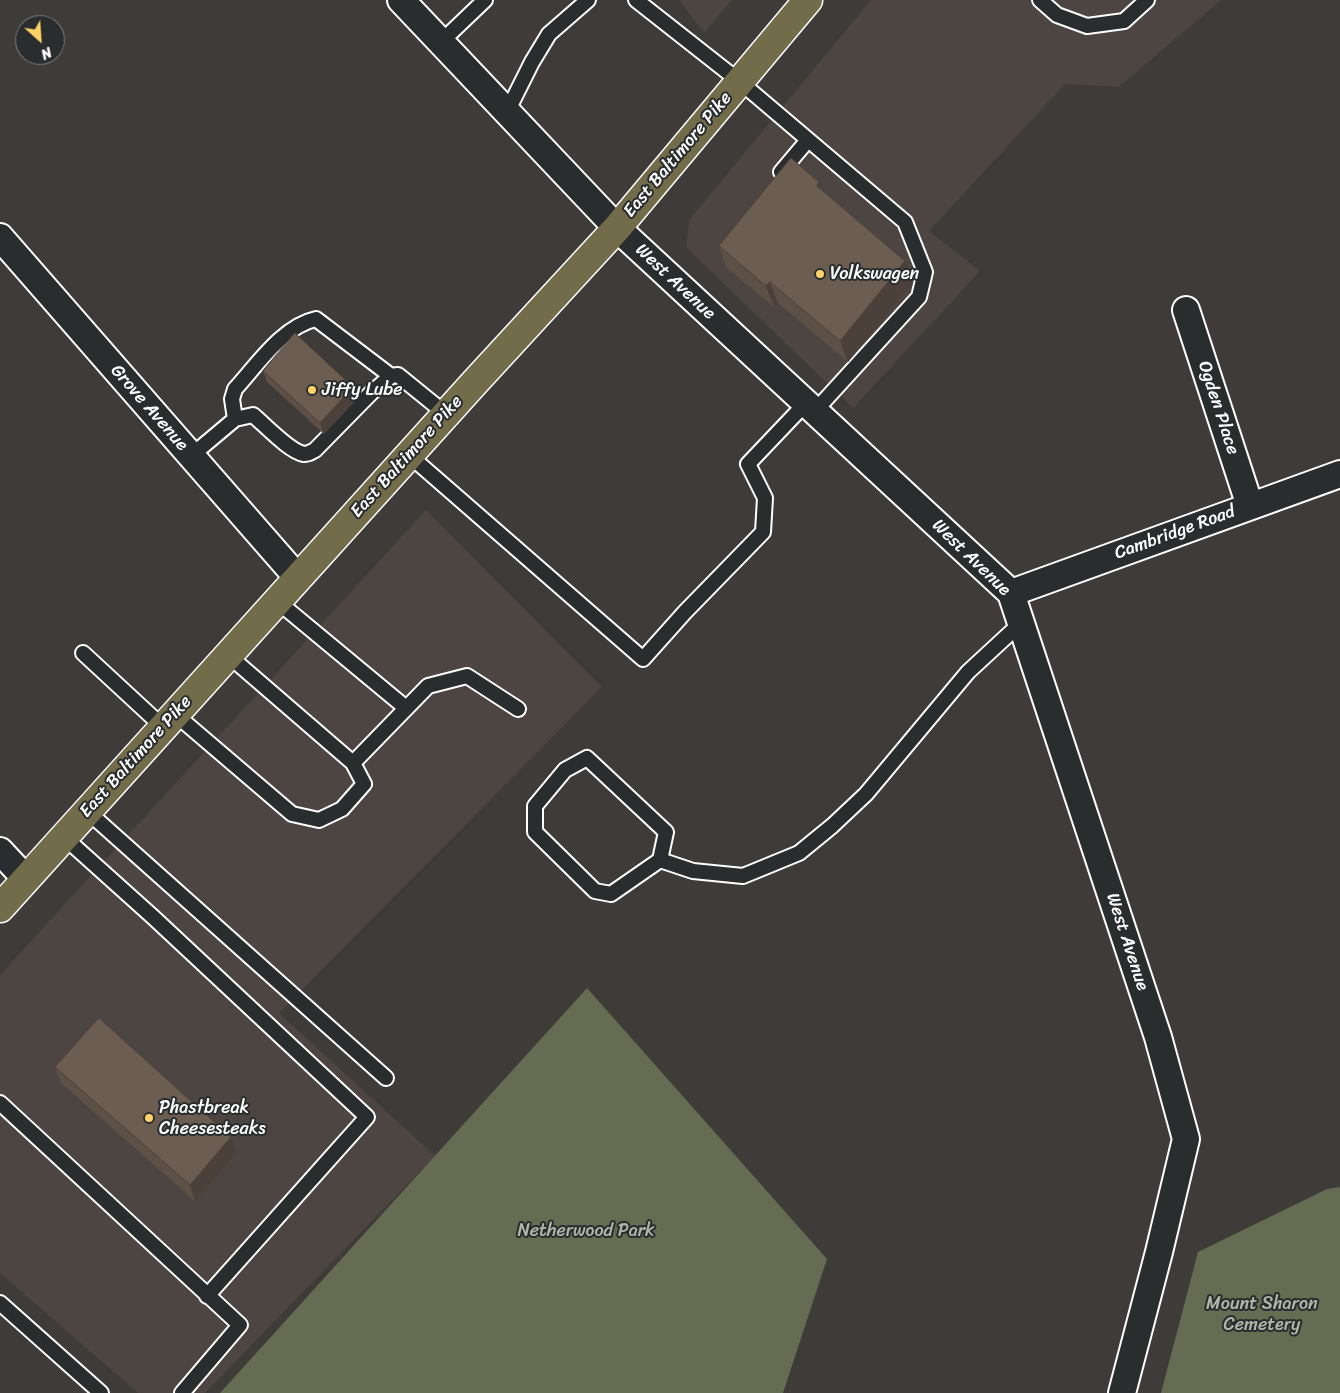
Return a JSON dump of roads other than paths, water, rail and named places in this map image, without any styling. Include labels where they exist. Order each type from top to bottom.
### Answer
[{"type":"main road","name":"East Baltimore Pike","points":[[0,908],[446,414],[617,228],[808,0]]},
{"type":"street","name":"West Avenue","points":[[401,0],[617,228],[1011,593],[1158,1038],[1186,1139],[1122,1393]]},
{"type":"street","name":"Grove Avenue","points":[[0,237],[298,578]]},
{"type":"street","name":"Ogden Place","points":[[1186,310],[1250,506]]},
{"type":"street","name":"Cambridge Road","points":[[1011,593],[1340,474]]},
{"type":"street","points":[[0,851],[26,879]]},
{"type":"lane","points":[[441,42],[486,0]]},
{"type":"lane","points":[[507,112],[532,62],[549,34],[588,0]]},
{"type":"lane","points":[[409,455],[644,659],[763,532],[766,498],[748,464],[810,407],[920,297],[925,272],[905,222],[740,81],[636,0]]},
{"type":"lane","points":[[1040,0],[1057,15],[1087,26],[1124,21],[1147,0]]},
{"type":"lane","points":[[772,183],[808,140]]},
{"type":"lane","points":[[235,420],[232,399],[235,389],[285,335],[306,321],[316,319],[391,376]]},
{"type":"lane","points":[[191,456],[235,420],[253,415],[292,449],[302,454],[308,454],[315,450],[371,393],[391,376],[398,375],[446,414]]},
{"type":"lane","points":[[278,601],[406,708]]},
{"type":"lane","points":[[660,860],[693,871],[743,876],[799,853],[832,826],[866,794],[968,672],[1021,623]]},
{"type":"lane","points":[[84,653],[169,721],[292,814],[319,820],[342,809],[364,784],[353,763],[228,655]]},
{"type":"lane","points":[[353,763],[428,686],[466,676],[518,709]]},
{"type":"lane","points":[[588,758],[666,832],[660,860],[611,894],[595,891],[535,832],[535,806],[565,770],[588,758]]},
{"type":"lane","points":[[87,811],[386,1078]]},
{"type":"lane","points":[[64,837],[367,1118],[207,1296]]},
{"type":"lane","points":[[0,1103],[240,1325],[182,1393]]},
{"type":"lane","points":[[0,1303],[101,1393]]},
{"type":"place","name":"Volkswagen","points":[[820,274]]},
{"type":"place","name":"Jiffy Lube","points":[[312,390]]},
{"type":"place","name":"Phastbreak Cheesesteaks","points":[[149,1118]]},
{"type":"park label","name":"Netherwood Park","points":[[586,1231]]},
{"type":"park label","name":"Mount Sharon Cemetery","points":[[1262,1314]]}]
